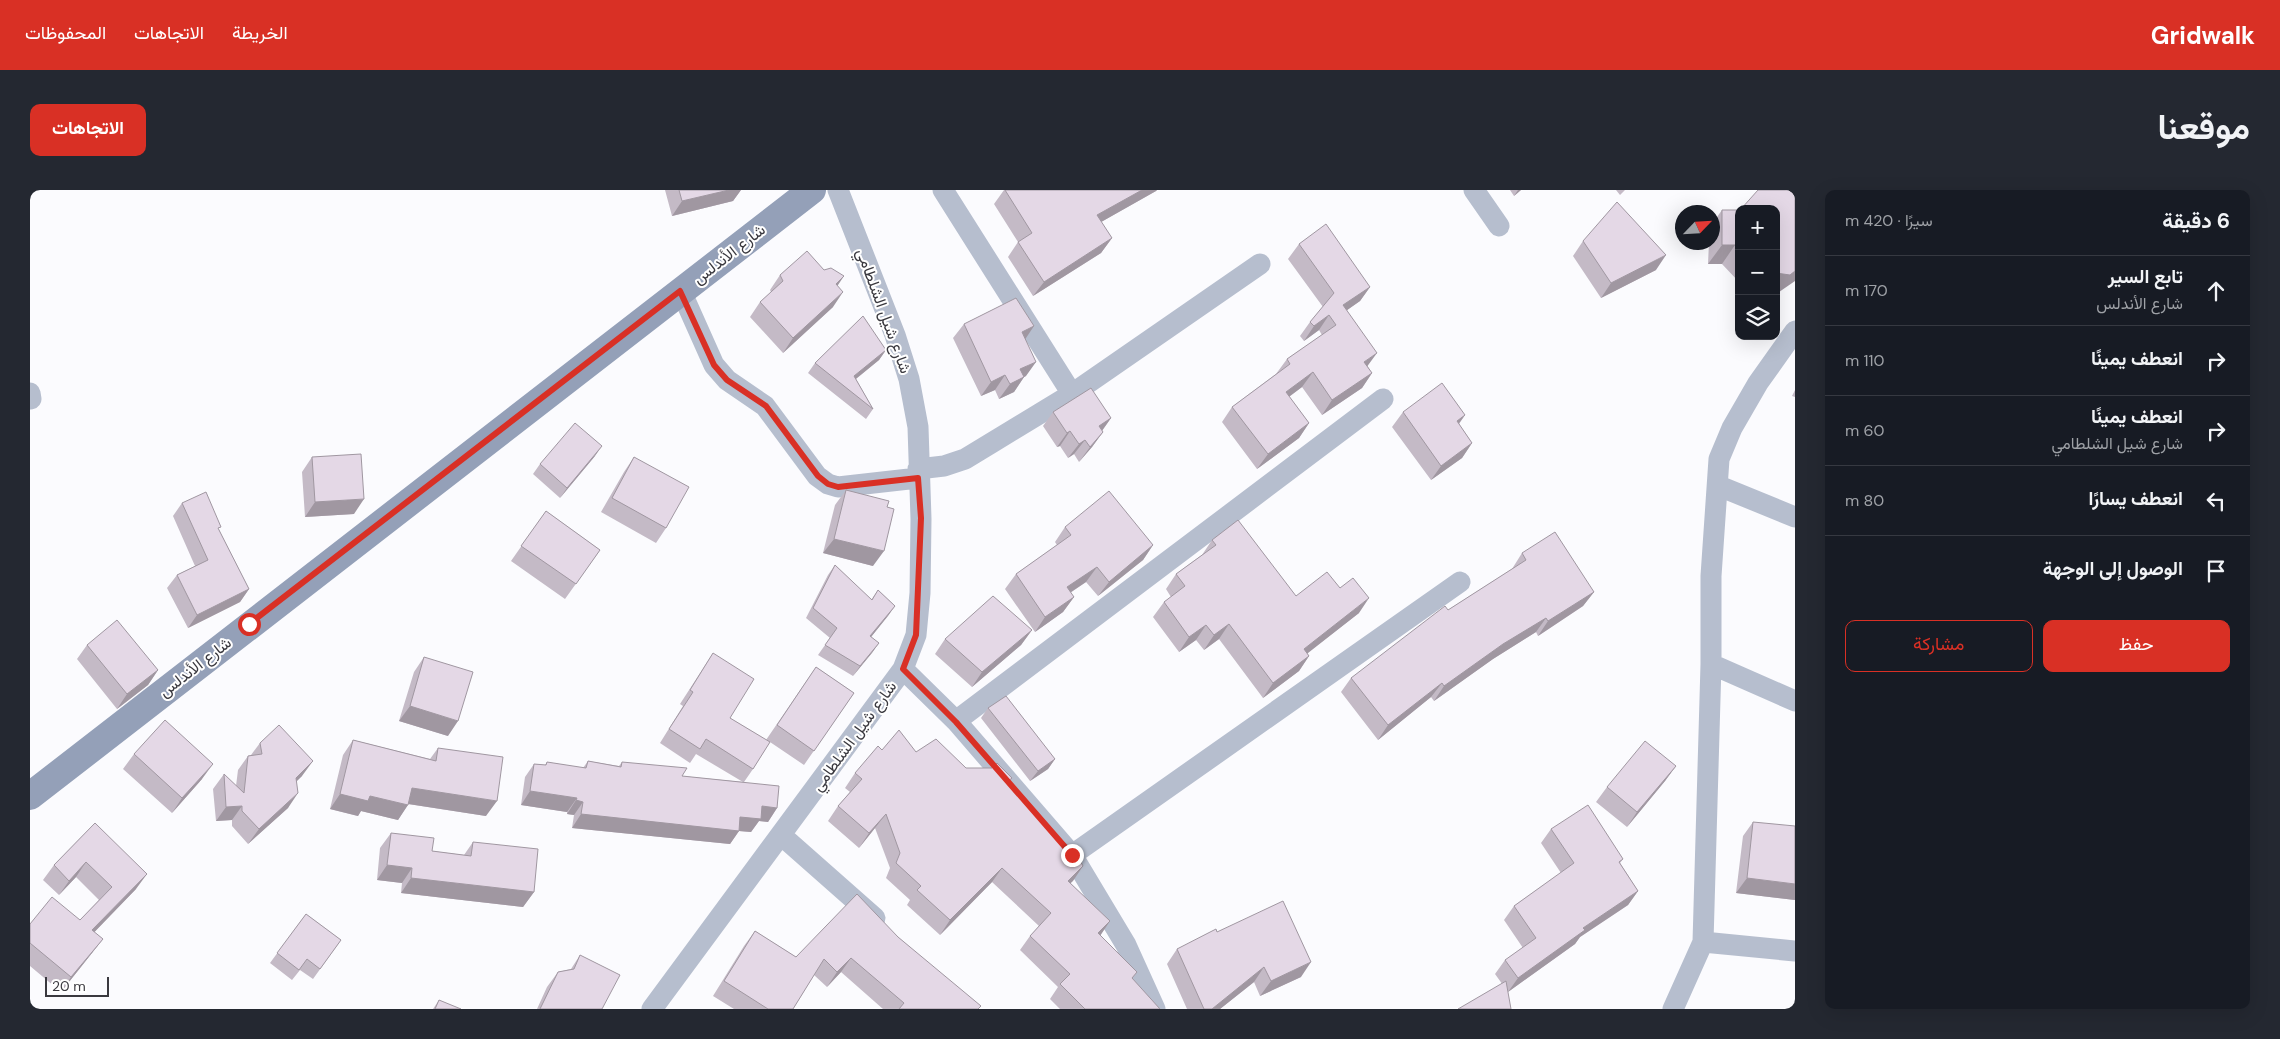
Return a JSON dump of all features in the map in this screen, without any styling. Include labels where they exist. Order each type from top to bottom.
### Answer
[{"type":"main road","name":"شارع الأندلس","points":[[30,796],[812,190]]},
{"type":"street","name":"شارع شيل الشلطامي","points":[[652,1009],[903,669],[916,635],[921,518],[918,474],[918,428],[909,379],[895,335],[838,190]]},
{"type":"street","points":[[944,190],[1072,394]]},
{"type":"street","points":[[1474,190],[1499,226]]},
{"type":"street","points":[[680,291],[714,365],[727,380],[766,406],[818,476],[828,484],[838,487],[918,474],[965,459],[1072,394],[1260,264]]},
{"type":"street","points":[[1673,1009],[1703,942],[1711,664],[1711,576],[1719,486],[1719,460],[1732,428],[1758,384],[1795,331]]},
{"type":"street","points":[[956,722],[1383,400]]},
{"type":"street","points":[[1719,486],[1795,517]]},
{"type":"street","points":[[1072,855],[1460,582]]},
{"type":"street","points":[[1711,664],[1795,701]]},
{"type":"street","points":[[903,669],[956,722],[1072,855],[1126,945],[1155,1009]]},
{"type":"street","points":[[781,835],[891,932]]},
{"type":"street","points":[[1703,942],[1795,951]]},
{"type":"building","points":[[679,190],[729,190],[682,201]]},
{"type":"building","points":[[1005,190],[1142,190],[1097,215],[1112,238],[1044,282],[1018,242],[1032,233]]},
{"type":"building","points":[[1758,190],[1795,190],[1795,271],[1790,275],[1780,274],[1780,205],[1745,205]]},
{"type":"building","points":[[1617,202],[1666,255],[1611,283],[1583,241]]},
{"type":"building","points":[[1722,210],[1735,210],[1735,245],[1722,245]]},
{"type":"building","points":[[1326,224],[1370,287],[1343,305],[1377,353],[1364,362],[1372,373],[1332,400],[1313,372],[1286,392],[1309,423],[1268,454],[1232,407],[1290,364],[1287,359],[1336,325],[1329,315],[1314,326],[1310,322],[1334,293],[1299,244]]},
{"type":"building","points":[[807,251],[824,270],[831,268],[844,276],[836,284],[843,292],[793,338],[760,302],[783,281],[780,275]]},
{"type":"building","points":[[1016,298],[1034,326],[1022,332],[1036,362],[1020,369],[1024,377],[1010,384],[1005,375],[991,382],[964,324]]},
{"type":"building","points":[[863,316],[886,350],[854,376],[873,409],[815,363]]},
{"type":"building","points":[[1442,383],[1465,415],[1457,421],[1472,443],[1441,466],[1403,412]]},
{"type":"building","points":[[1091,388],[1111,418],[1099,426],[1103,432],[1090,447],[1085,440],[1079,444],[1070,431],[1067,433],[1053,412]]},
{"type":"building","points":[[575,423],[602,446],[567,488],[540,464]]},
{"type":"building","points":[[361,454],[364,499],[315,502],[312,457]]},
{"type":"building","points":[[634,457],[689,487],[666,528],[612,498]]},
{"type":"building","points":[[846,490],[889,501],[887,507],[894,509],[884,551],[834,539]]},
{"type":"building","points":[[1109,491],[1153,545],[1109,582],[1097,567],[1067,587],[1074,597],[1045,617],[1016,574],[1071,535],[1065,527]]},
{"type":"building","points":[[206,492],[221,527],[218,528],[249,589],[197,615],[177,575],[208,560],[182,503]]},
{"type":"building","points":[[546,511],[600,550],[576,584],[521,546]]},
{"type":"building","points":[[1238,520],[1296,596],[1327,572],[1340,588],[1353,578],[1369,598],[1304,649],[1309,656],[1273,683],[1229,624],[1214,635],[1206,625],[1189,637],[1164,602],[1185,586],[1176,574],[1216,545],[1212,540]]},
{"type":"building","points":[[1555,532],[1594,592],[1548,621],[1546,618],[1503,644],[1444,686],[1442,683],[1388,725],[1351,678],[1445,606],[1448,610],[1526,560],[1522,553]]},
{"type":"building","points":[[835,565],[872,600],[878,590],[895,606],[870,636],[879,643],[860,666],[825,645],[837,628],[813,608]]},
{"type":"building","points":[[993,596],[1032,630],[982,672],[945,639]]},
{"type":"building","points":[[117,620],[158,670],[127,694],[87,645]]},
{"type":"building","points":[[713,653],[754,679],[730,718],[770,742],[753,769],[706,739],[700,749],[669,729],[693,692],[690,690]]},
{"type":"building","points":[[424,657],[473,672],[458,721],[410,706]]},
{"type":"building","points":[[816,667],[854,693],[814,751],[777,725]]},
{"type":"building","points":[[1006,696],[1055,759],[1038,771],[988,708]]},
{"type":"building","points":[[165,720],[213,764],[182,798],[134,754]]},
{"type":"building","points":[[279,725],[313,761],[296,778],[298,793],[259,829],[242,811],[242,806],[226,807],[224,774],[244,793],[248,756],[262,754],[260,743]]},
{"type":"building","points":[[899,730],[916,752],[936,739],[966,768],[992,768],[997,763],[1012,778],[1006,783],[1042,817],[1040,820],[1076,853],[1083,866],[1068,881],[1110,921],[1098,933],[1137,972],[1132,978],[1160,1009],[1085,1009],[1060,984],[1070,974],[1030,936],[1051,913],[1002,868],[950,920],[917,890],[921,886],[896,863],[900,853],[886,814],[869,833],[838,806],[862,779],[855,773],[878,746],[882,750]]},
{"type":"building","points":[[353,740],[436,761],[438,748],[503,757],[497,801],[412,788],[408,805],[370,796],[368,801],[340,794]]},
{"type":"building","points":[[1645,741],[1676,766],[1637,812],[1607,787]]},
{"type":"building","points":[[588,761],[621,767],[622,762],[687,768],[682,776],[779,786],[777,808],[762,806],[761,819],[740,817],[739,831],[581,814],[583,802],[576,800],[577,798],[530,791],[534,764],[546,765],[547,762],[586,768]]},
{"type":"building","points":[[1588,805],[1623,859],[1619,862],[1638,891],[1583,928],[1585,930],[1518,978],[1505,960],[1536,938],[1514,906],[1574,863],[1551,829]]},
{"type":"building","points":[[1753,822],[1795,826],[1795,884],[1747,878]]},
{"type":"building","points":[[95,823],[147,874],[92,930],[103,939],[71,977],[30,943],[30,924],[52,897],[80,920],[112,887],[86,862],[69,881],[54,865]]},
{"type":"building","points":[[391,833],[434,838],[432,851],[471,856],[473,842],[538,849],[534,892],[411,878],[412,868],[387,865]]},
{"type":"building","points":[[857,894],[898,937],[981,1006],[978,1009],[899,1009],[904,1003],[851,958],[837,972],[824,959],[793,1009],[768,1009],[724,981],[755,931],[796,957]]},
{"type":"building","points":[[1283,901],[1311,962],[1271,981],[1264,967],[1212,1009],[1204,1009],[1177,949],[1216,929],[1217,932]]},
{"type":"building","points":[[306,914],[341,940],[320,969],[307,959],[299,970],[277,953]]},
{"type":"building","points":[[580,955],[620,975],[602,1009],[540,1009],[558,972],[574,969]]},
{"type":"building","points":[[1506,981],[1511,1009],[1458,1009]]},
{"type":"building","points":[[439,1000],[461,1009],[435,1009]]},
{"type":"route","points":[[249,624],[680,291],[714,365],[727,380],[766,406],[818,476],[828,484],[838,487],[918,478],[921,518],[920,593],[916,635],[903,669],[956,722],[1072,855]]}]
